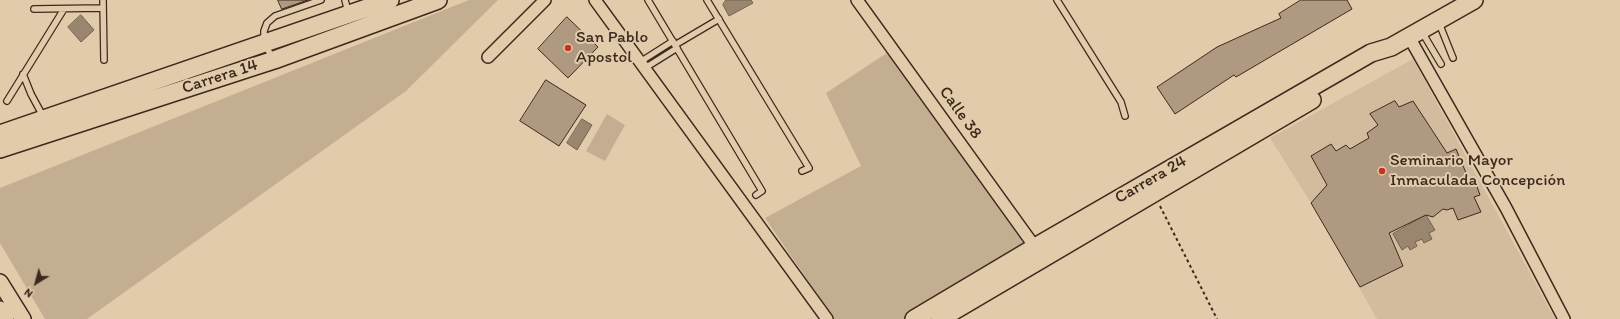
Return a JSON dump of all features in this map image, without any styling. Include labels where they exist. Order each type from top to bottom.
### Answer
[{"type":"main road","name":"Carrera 14","points":[[0,134],[264,44],[347,7],[390,0]]},
{"type":"main road","name":"Carrera 14","points":[[0,149],[274,60],[438,0]]},
{"type":"main road","name":"Carrera 24","points":[[940,319],[1376,62],[1391,47],[1474,0]]},
{"type":"main road","name":"Carrera 24","points":[[914,319],[1034,247],[1272,124]]},
{"type":"main road","points":[[0,282],[23,319]]},
{"type":"main road","points":[[0,310],[6,319]]},
{"type":"street","points":[[488,57],[545,0]]},
{"type":"street","points":[[595,0],[827,319]]},
{"type":"street","name":"Calle 38","points":[[857,0],[1034,247]]},
{"type":"street","points":[[1415,34],[1564,319]]},
{"type":"lane","points":[[103,0],[104,60]]},
{"type":"lane","points":[[274,60],[264,44],[264,31],[267,23],[275,16],[321,0]]},
{"type":"lane","points":[[648,0],[762,191],[756,195]]},
{"type":"lane","points":[[707,0],[809,168],[802,171]]},
{"type":"lane","points":[[1057,0],[1121,102],[1125,116]]},
{"type":"lane","points":[[34,9],[103,8]]},
{"type":"lane","points":[[7,101],[64,9]]},
{"type":"lane","points":[[642,65],[718,19]]},
{"type":"lane","points":[[1438,21],[1453,58]]},
{"type":"lane","points":[[1415,34],[1441,64]]},
{"type":"lane","points":[[24,74],[31,94],[44,118]]},
{"type":"path","points":[[1154,193],[1217,319]]},
{"type":"shaded area","points":[[469,0],[498,0],[406,91],[87,319],[45,319],[0,243],[0,188]]},
{"type":"shaded area","points":[[726,0],[751,0],[753,3],[729,16],[723,5]]},
{"type":"shaded area","points":[[81,15],[94,30],[81,42],[68,27]]},
{"type":"shaded area","points":[[890,51],[1028,244],[903,319],[834,319],[765,218],[861,166],[826,93]]},
{"type":"shaded area","name":"Seminario Mayor Inmaculada Concepción","points":[[1413,59],[1555,319],[1377,319],[1311,203],[1270,138]]},
{"type":"shaded area","points":[[607,114],[625,125],[605,161],[586,151]]},
{"type":"shaded area","points":[[582,119],[592,125],[577,150],[567,143]]},
{"type":"shaded area","points":[[1426,215],[1435,230],[1429,233],[1432,239],[1424,243],[1422,239],[1415,242],[1417,246],[1410,250],[1408,246],[1402,250],[1393,234]]},
{"type":"building","points":[[278,0],[308,0],[282,9]]},
{"type":"building","points":[[1301,0],[1347,0],[1352,9],[1236,77],[1234,75],[1175,114],[1157,87],[1217,47],[1281,18],[1279,14]]},
{"type":"building","name":"San Pablo Apostol","points":[[567,17],[598,47],[568,78],[538,49]]},
{"type":"building","points":[[546,80],[586,105],[559,146],[520,121]]},
{"type":"building","name":"Seminario Mayor Inmaculada Concepción","points":[[1395,101],[1399,107],[1413,101],[1447,153],[1456,149],[1469,180],[1474,178],[1480,195],[1474,197],[1481,212],[1458,220],[1453,208],[1447,210],[1443,209],[1433,217],[1426,215],[1389,233],[1403,266],[1360,287],[1311,203],[1327,185],[1311,156],[1331,144],[1336,151],[1346,145],[1350,149],[1369,138],[1367,133],[1378,125],[1370,114]]},
{"type":"place","name":"San Pablo Apostol","points":[[568,48]]},
{"type":"place","name":"Seminario Mayor Inmaculada Concepción","points":[[1382,171]]}]
